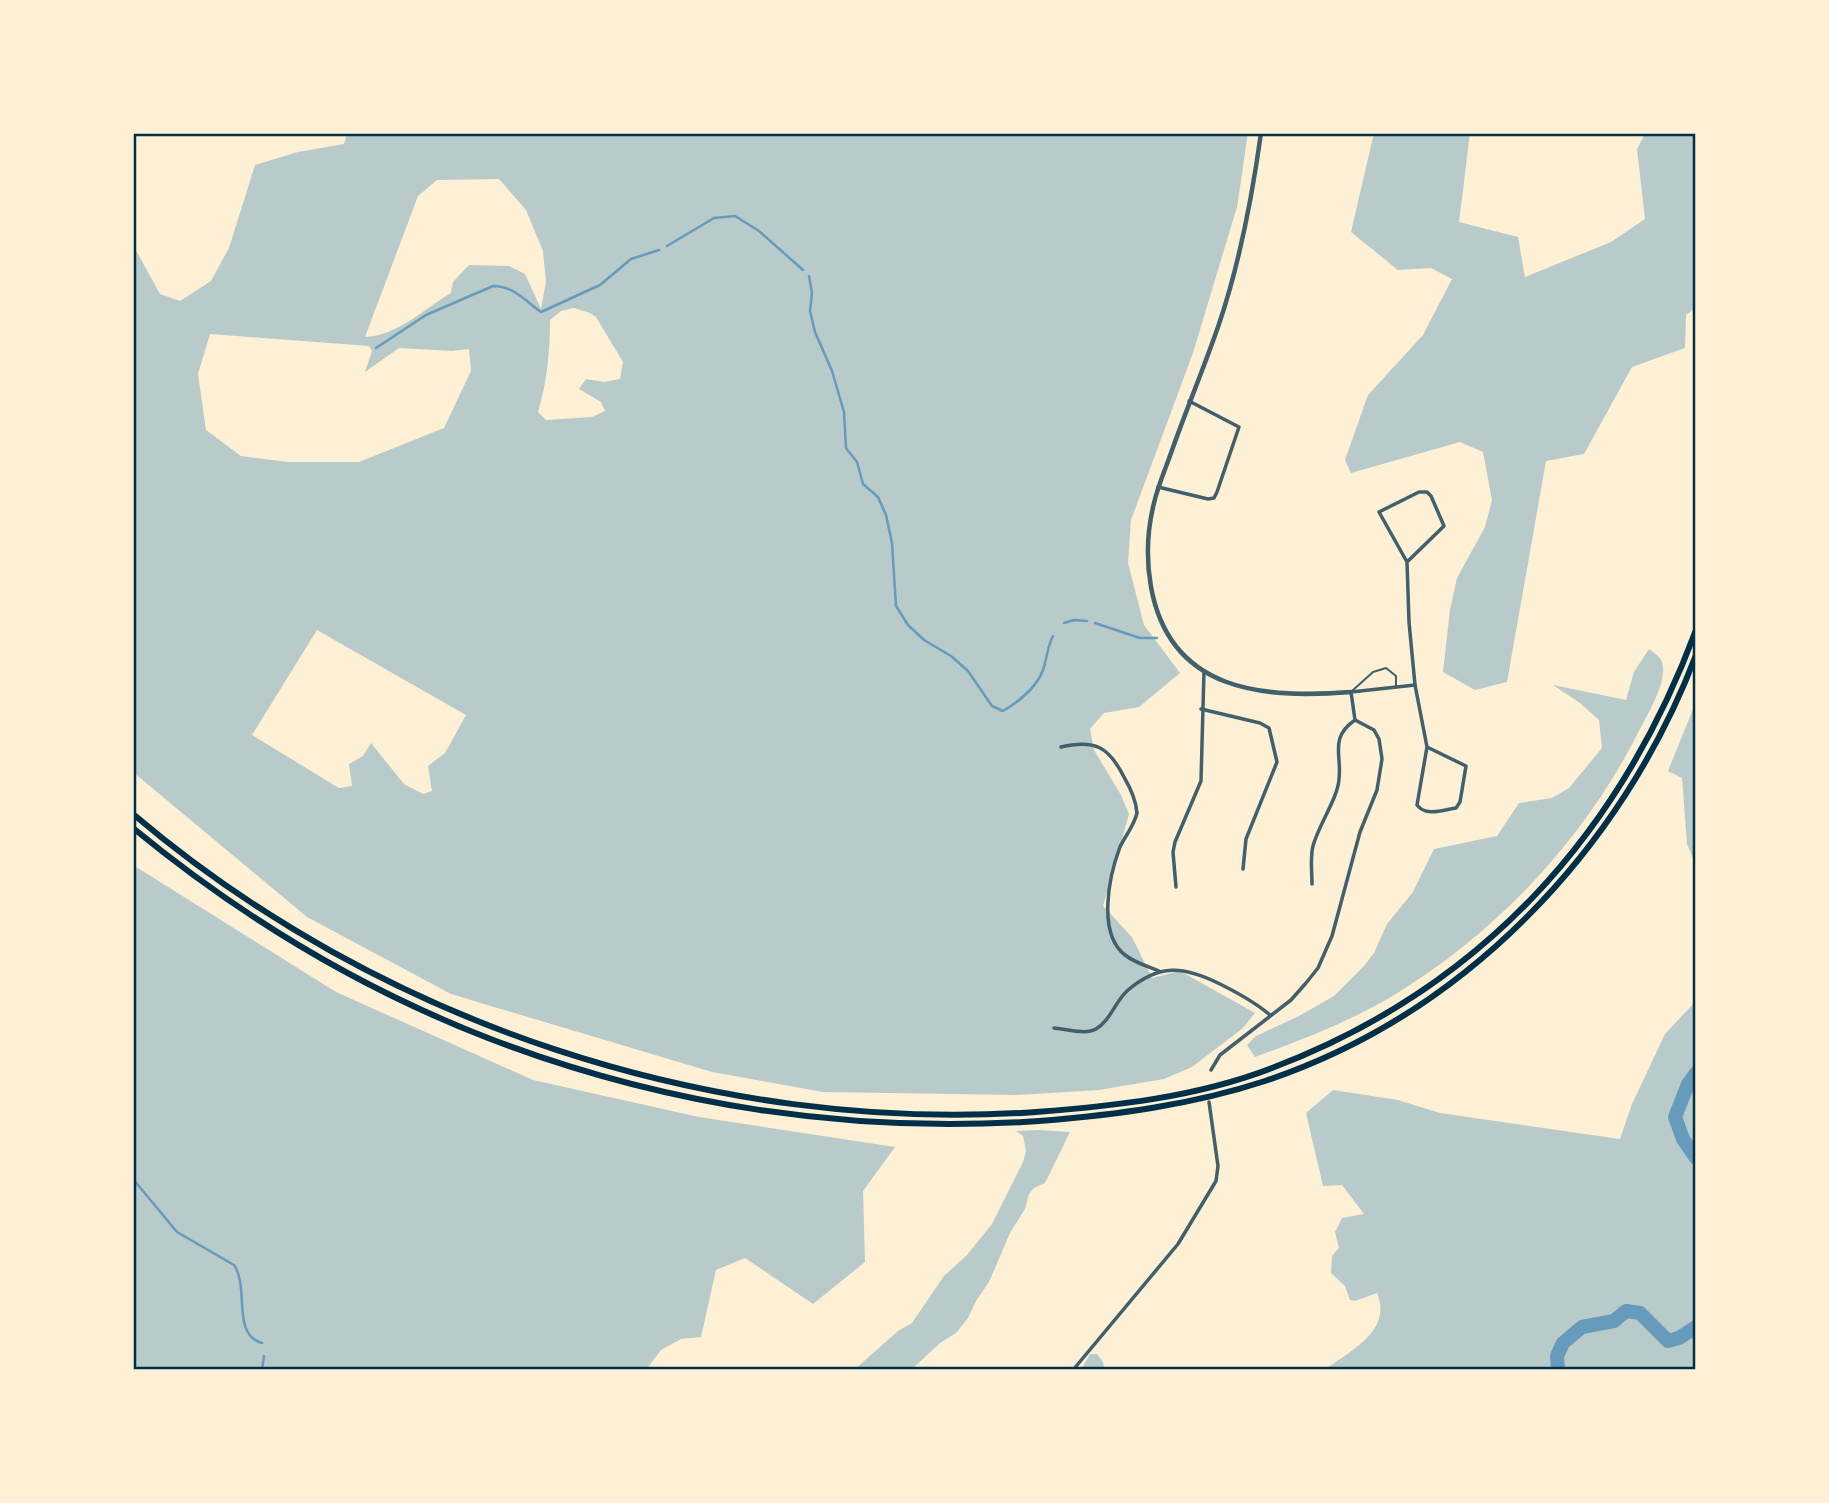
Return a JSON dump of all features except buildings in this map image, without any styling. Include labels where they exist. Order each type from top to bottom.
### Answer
[{"type":"highway","points":[[133,814],[221,883],[361,968],[490,1025],[555,1050],[691,1087],[822,1107],[946,1115],[1085,1108],[1197,1090],[1268,1070],[1370,1023],[1461,964],[1505,926],[1556,874],[1601,816],[1644,747],[1663,710],[1696,630]]},
{"type":"highway","points":[[133,828],[204,884],[278,933],[335,966],[407,1003],[486,1037],[598,1075],[689,1098],[756,1110],[846,1121],[968,1125],[1086,1117],[1196,1100],[1269,1079],[1340,1049],[1374,1031],[1453,981],[1535,910],[1586,853],[1653,751],[1696,655]]},
{"type":"street","points":[[1261,133],[1247,221],[1233,277],[1219,323],[1158,487],[1151,516],[1147,548],[1155,609],[1171,642],[1183,656],[1204,671],[1227,682],[1262,692],[1306,695],[1415,685]]},
{"type":"street","points":[[1158,487],[1208,499],[1214,498],[1217,492],[1239,427],[1189,401]]},
{"type":"street","points":[[1407,562],[1444,526],[1427,492],[1419,492],[1379,512],[1407,562],[1408,612],[1415,685],[1427,747],[1418,805],[1426,812],[1456,808],[1460,802],[1466,766],[1427,747]]},
{"type":"street","points":[[1176,887],[1173,852],[1175,842],[1201,780],[1204,671]]},
{"type":"street","points":[[1351,692],[1355,720]]},
{"type":"street","points":[[1202,709],[1260,723],[1269,729],[1277,762],[1246,839],[1243,869]]},
{"type":"street","points":[[1312,884],[1313,847],[1340,780],[1340,736],[1355,720]]},
{"type":"street","points":[[1211,1070],[1220,1055],[1291,1000],[1318,968],[1336,923],[1360,832],[1377,790],[1382,759],[1379,738],[1369,726],[1355,720]]},
{"type":"street","points":[[1061,747],[1076,743],[1097,746],[1108,751],[1130,788],[1137,813],[1117,858],[1109,887],[1108,912],[1113,939],[1118,948],[1134,961],[1159,971]]},
{"type":"street","points":[[1054,1028],[1094,1030],[1127,991],[1159,971],[1181,969],[1203,975],[1255,1003],[1271,1015]]},
{"type":"street","points":[[1073,1370],[1178,1244],[1216,1181],[1218,1166],[1209,1102]]},
{"type":"lane","points":[[1351,692],[1373,673],[1386,668],[1396,676],[1397,688]]},
{"type":"shaded area","points":[[347,133],[1248,133],[1237,207],[1193,353],[1131,520],[1128,563],[1144,625],[1180,673],[1139,707],[1104,713],[1090,729],[1094,750],[1129,814],[1103,906],[1132,937],[1152,978],[1180,971],[1255,1013],[1243,1028],[1192,1067],[1164,1079],[1099,1090],[1018,1095],[823,1092],[712,1072],[451,994],[307,917],[133,772],[133,245],[160,294],[180,301],[211,281],[229,248],[255,165],[298,152],[344,144]],"holes":[[[499,179],[526,210],[543,251],[546,282],[541,309],[525,274],[509,266],[469,265],[453,282],[451,293],[399,327],[365,337],[418,196],[437,180]],[[574,308],[596,317],[623,362],[620,379],[604,382],[586,379],[579,389],[601,402],[605,411],[592,417],[546,420],[538,412],[544,389],[550,320],[561,311]],[[210,334],[369,346],[372,351],[365,372],[399,348],[452,351],[469,349],[471,371],[444,428],[359,462],[288,462],[241,456],[206,430],[198,374]],[[317,630],[466,715],[445,753],[428,766],[432,791],[423,794],[404,784],[371,743],[363,756],[349,764],[352,786],[339,788],[252,735]]]},
{"type":"shaded area","points":[[1374,133],[1470,133],[1459,222],[1518,237],[1525,277],[1611,242],[1645,219],[1637,149],[1644,136],[1640,133],[1696,133],[1696,307],[1686,315],[1685,348],[1632,367],[1584,454],[1546,461],[1507,682],[1475,690],[1443,672],[1450,610],[1457,578],[1485,527],[1492,500],[1483,452],[1460,442],[1351,473],[1345,460],[1368,395],[1423,335],[1452,279],[1431,268],[1398,270],[1351,232]]},
{"type":"shaded area","points":[[1649,649],[1660,659],[1663,667],[1661,685],[1653,704],[1618,769],[1593,808],[1535,880],[1467,944],[1391,997],[1324,1030],[1255,1057],[1247,1045],[1256,1036],[1334,996],[1364,966],[1374,953],[1387,924],[1413,892],[1434,849],[1497,836],[1519,803],[1552,798],[1569,788],[1602,748],[1599,720],[1553,685],[1626,700],[1634,672]]},
{"type":"shaded area","points":[[1696,702],[1696,865],[1687,844],[1682,778],[1668,771]]},
{"type":"shaded area","points":[[133,865],[336,992],[533,1080],[699,1117],[895,1147],[863,1191],[865,1262],[813,1304],[745,1258],[716,1270],[701,1337],[681,1339],[661,1350],[646,1370],[133,1370]]},
{"type":"shaded area","points":[[1696,1001],[1696,1370],[1324,1370],[1366,1339],[1379,1318],[1380,1306],[1377,1293],[1355,1301],[1350,1300],[1345,1286],[1331,1273],[1332,1256],[1339,1248],[1335,1232],[1342,1218],[1364,1214],[1342,1185],[1323,1186],[1306,1113],[1333,1090],[1398,1100],[1440,1113],[1620,1139],[1632,1104],[1665,1034]]},
{"type":"shaded area","points":[[1016,1131],[1070,1132],[1045,1183],[1034,1188],[1029,1194],[1025,1209],[1010,1233],[989,1282],[968,1318],[956,1333],[940,1343],[911,1370],[854,1370],[898,1331],[912,1323],[944,1276],[967,1255],[992,1224],[1026,1151],[1023,1136]]},
{"type":"shaded area","points":[[1090,1354],[1097,1354],[1103,1362],[1104,1370],[1081,1370]]},
{"type":"waterway","points":[[667,246],[714,218],[735,216],[759,231],[803,270]]},
{"type":"waterway","points":[[376,348],[426,315],[493,286],[513,291],[541,312],[600,285],[631,259],[659,250]]},
{"type":"waterway","points":[[809,276],[812,293],[810,311],[844,412],[846,448],[857,462],[863,484],[878,497],[886,515],[892,543],[896,606],[908,625],[924,640],[951,656],[968,671],[992,706],[1003,711],[1032,688],[1043,670],[1053,636]]},
{"type":"waterway","points":[[1064,623],[1074,620],[1087,621]]},
{"type":"waterway","points":[[1095,623],[1140,638],[1157,638]]},
{"type":"waterway","points":[[1696,1073],[1688,1084],[1675,1117],[1683,1139],[1696,1158]]},
{"type":"waterway","points":[[133,1179],[177,1232],[234,1265],[239,1275],[247,1330],[253,1338],[262,1343]]},
{"type":"waterway","points":[[1558,1370],[1557,1356],[1563,1343],[1582,1327],[1614,1321],[1626,1311],[1640,1313],[1668,1341],[1679,1338],[1696,1327]]},
{"type":"waterway","points":[[262,1370],[264,1356]]}]
